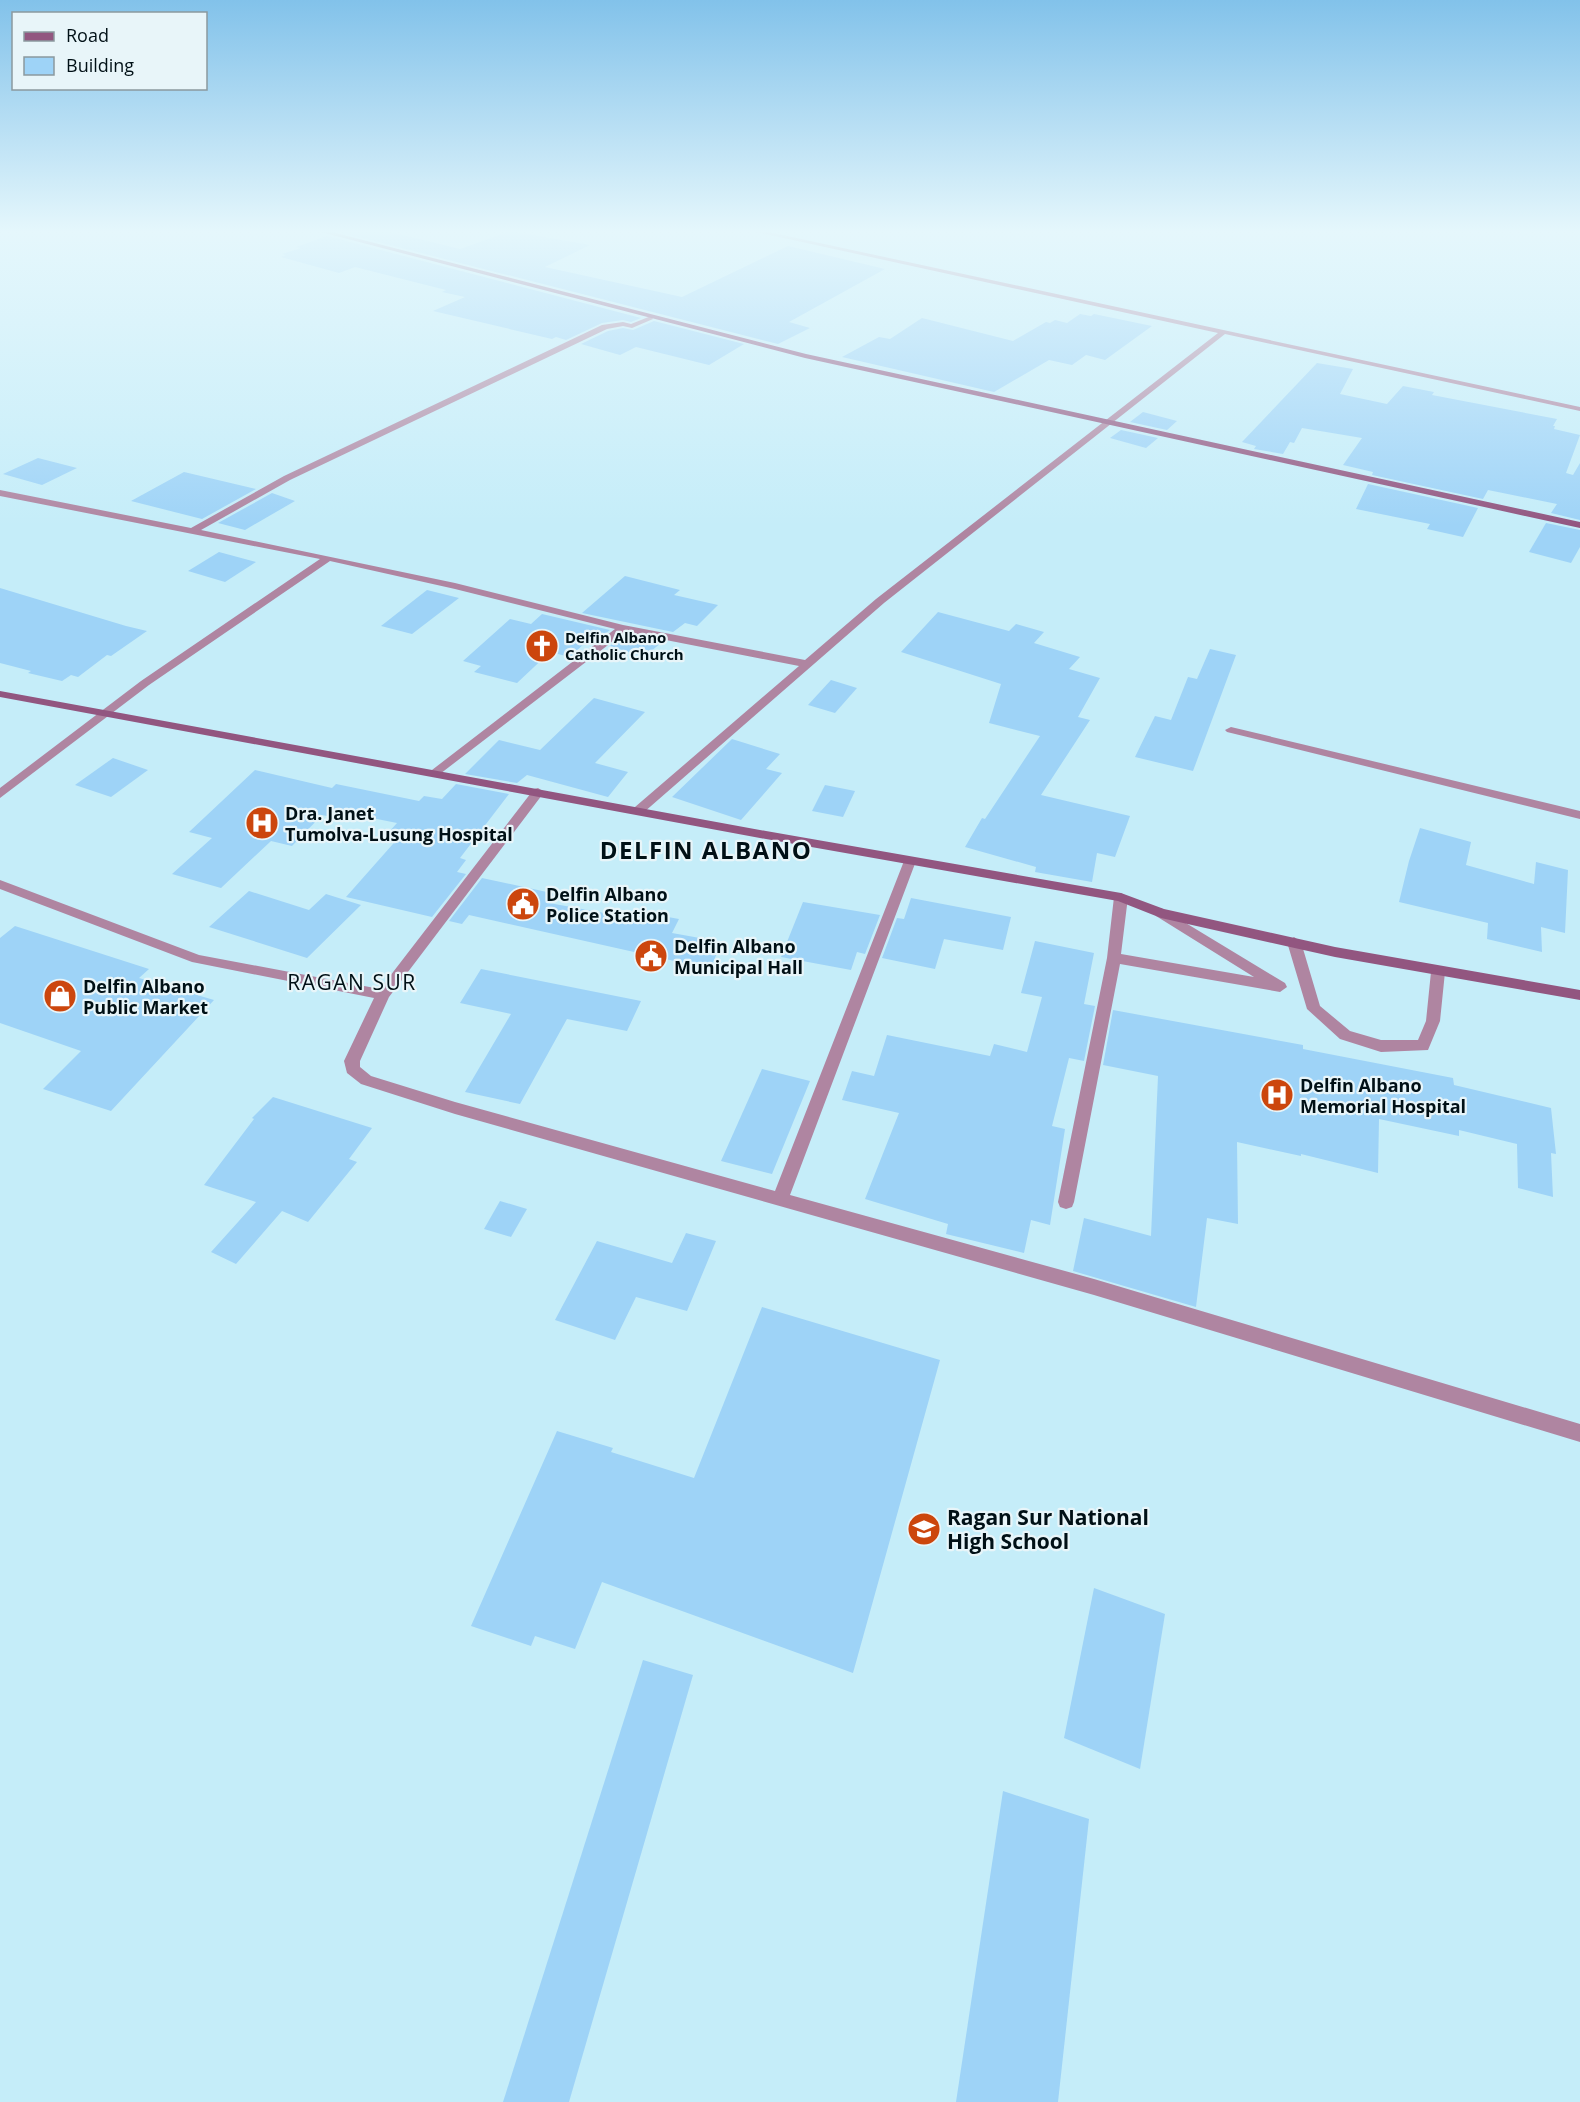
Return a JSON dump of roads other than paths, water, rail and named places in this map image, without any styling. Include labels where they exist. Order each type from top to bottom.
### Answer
[{"type":"street","points":[[194,530],[287,478],[601,329]]},
{"type":"street","points":[[696,329],[805,356],[1580,525]]},
{"type":"street","points":[[1211,329],[1580,410]]},
{"type":"street","points":[[639,810],[807,664],[953,542],[1224,332]]},
{"type":"street","points":[[0,493],[328,558],[455,586],[623,628],[807,664]]},
{"type":"street","points":[[0,794],[145,683],[328,558]]},
{"type":"street","points":[[436,773],[623,628]]},
{"type":"street","points":[[0,694],[910,861],[1120,897],[1161,913],[1335,952],[1438,972],[1580,995]]},
{"type":"street","points":[[1231,730],[1580,816]]},
{"type":"street","points":[[538,792],[383,995],[352,1060],[352,1069],[366,1080],[455,1108],[1106,1290],[1580,1433]]},
{"type":"street","points":[[781,1198],[910,861]]},
{"type":"street","points":[[0,884],[197,959],[383,995]]},
{"type":"street","points":[[1066,1202],[1113,958],[1120,897]]},
{"type":"street","points":[[1113,958],[1280,987],[1161,913]]},
{"type":"street","points":[[1294,942],[1314,1009],[1345,1035],[1381,1046],[1423,1046],[1433,1021],[1438,972]]},
{"type":"place","name":"Delfin Albano Catholic Church","points":[[542,646]]},
{"type":"place","name":"Dra. Janet Tumolva-Lusung Hospital","points":[[262,823]]},
{"type":"place","name":"Delfin Albano Police Station","points":[[523,904]]},
{"type":"place","name":"Delfin Albano Municipal Hall","points":[[651,956]]},
{"type":"place","name":"Delfin Albano Public Market","points":[[60,996]]},
{"type":"place","name":"Delfin Albano Memorial Hospital","points":[[1277,1095]]},
{"type":"place","name":"Ragan Sur National High School","points":[[924,1529]]},
{"type":"district","name":"DELFIN ALBANO","points":[[706,849]]},
{"type":"district","name":"RAGAN SUR","points":[[352,982]]}]
